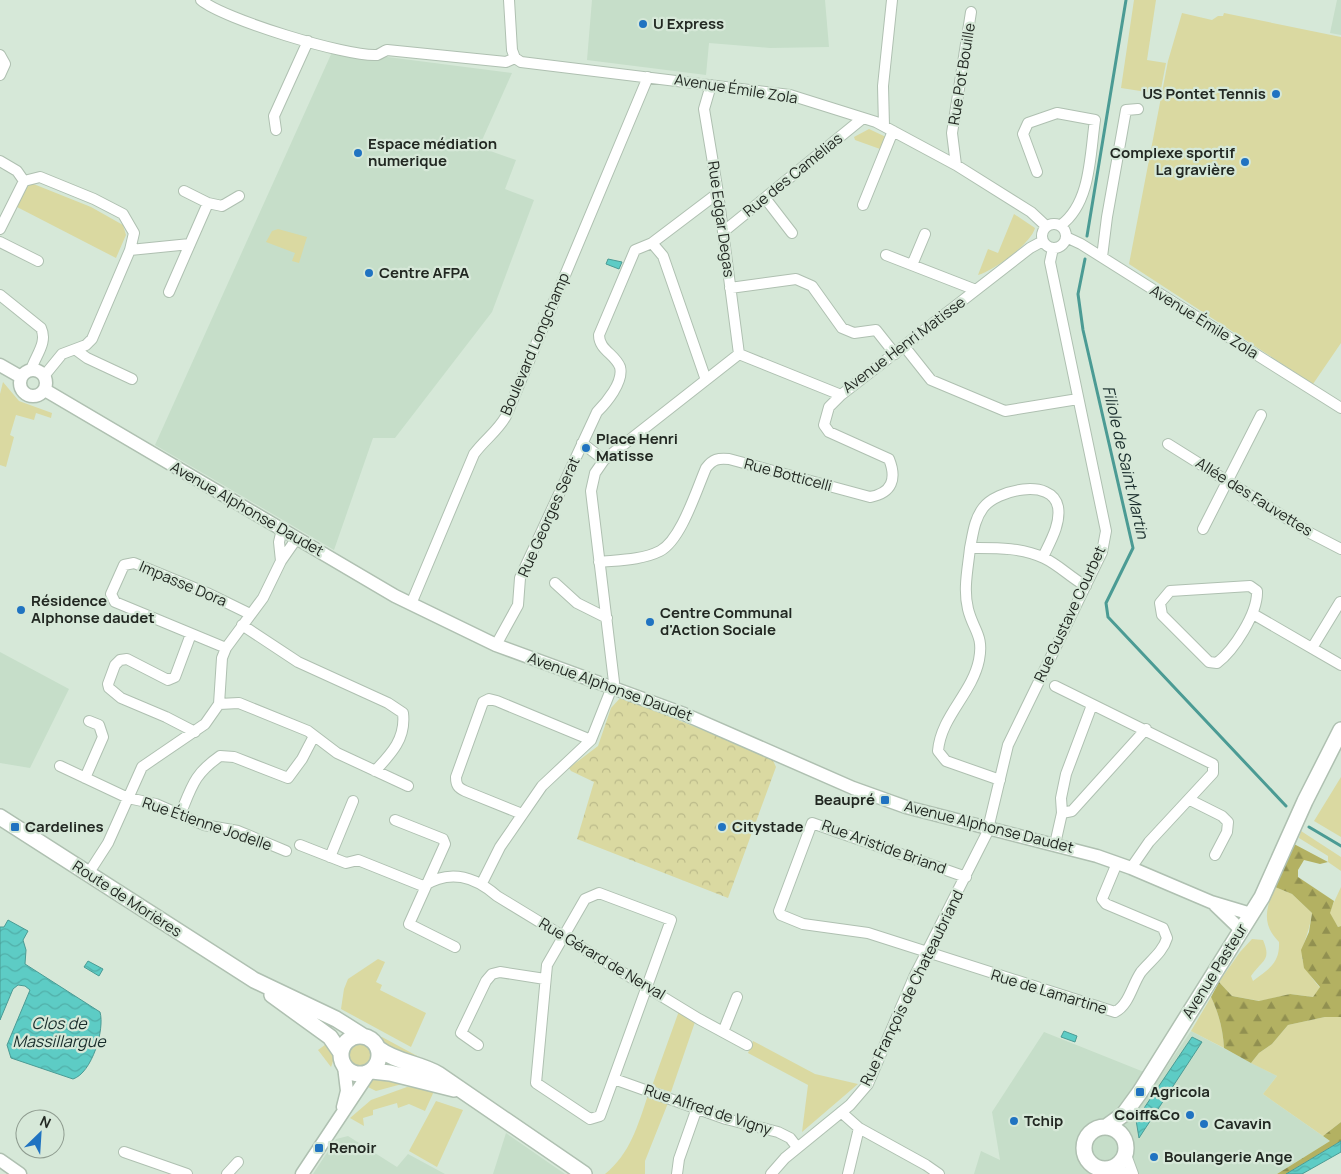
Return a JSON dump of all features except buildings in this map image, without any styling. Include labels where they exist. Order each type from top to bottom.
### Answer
[{"type":"main road","name":"Avenue Pasteur","points":[[1106,1126],[1124,1114],[1160,1062],[1251,914],[1269,883],[1341,730]]},
{"type":"main road","name":"Avenue Pasteur","points":[[1296,823],[1341,752]]},
{"type":"main road","name":"Route de Morières","points":[[0,817],[254,980],[330,1037],[342,1059]]},
{"type":"main road","name":"Route de Morières","points":[[254,980],[336,1019],[363,1036]]},
{"type":"main road","points":[[476,1099],[444,1085],[371,1072],[358,1075],[342,1059],[342,1047],[351,1038],[363,1036],[373,1040],[379,1049],[398,1060],[426,1067],[476,1099],[584,1174]]},
{"type":"main road","points":[[371,1072],[379,1061],[379,1049]]},
{"type":"main road","name":"Avenue Pasteur","points":[[1122,1135],[1124,1114]]},
{"type":"main road","points":[[1086,1174],[1087,1158],[1084,1150],[1086,1139],[1093,1131],[1106,1126],[1112,1128],[1122,1135],[1126,1142],[1126,1155],[1117,1165],[1101,1170],[1087,1158]]},
{"type":"street","name":"Avenue Émile Zola","points":[[201,0],[268,31],[335,48],[377,55],[387,50],[506,62],[515,58],[521,62],[790,96],[863,118],[888,129],[956,165],[1031,212],[1046,226]]},
{"type":"street","points":[[509,0],[512,50],[515,58]]},
{"type":"street","points":[[864,205],[888,129],[883,86],[892,0]]},
{"type":"street","name":"Rue Pot Bouille","points":[[956,165],[952,133],[971,12]]},
{"type":"street","points":[[276,130],[274,116],[308,41]]},
{"type":"street","points":[[0,55],[5,64],[0,76]]},
{"type":"street","name":"Boulevard Longchamp","points":[[411,604],[474,454],[480,444],[497,430],[506,416],[648,77]]},
{"type":"street","name":"Rue Edgar Degas","points":[[711,85],[704,109],[718,193],[739,354]]},
{"type":"street","points":[[1102,257],[1106,218],[1126,110],[1138,109]]},
{"type":"street","points":[[1037,172],[1023,134],[1028,123],[1057,113],[1095,120],[1083,194],[1070,218],[1061,225]]},
{"type":"street","name":"Rue des Camélias","points":[[723,232],[863,118]]},
{"type":"street","points":[[0,161],[17,170],[24,181]]},
{"type":"street","points":[[0,229],[24,181],[40,177],[123,214],[134,233],[130,250],[92,339],[76,350],[62,354],[44,376]]},
{"type":"street","points":[[184,191],[208,203],[222,206],[239,196]]},
{"type":"street","points":[[706,380],[662,256],[652,243],[718,193]]},
{"type":"street","points":[[765,198],[792,233]]},
{"type":"street","points":[[169,292],[208,203]]},
{"type":"street","points":[[1053,223],[1061,225],[1066,230],[1066,237],[1060,246],[1053,248],[1043,241],[1042,233],[1046,226],[1053,223]]},
{"type":"street","points":[[912,265],[925,234]]},
{"type":"street","name":"Avenue Émile Zola","points":[[1066,237],[1102,257],[1341,408]]},
{"type":"street","name":"Avenue Henri Matisse","points":[[739,354],[841,395],[976,290],[1043,241]]},
{"type":"street","points":[[0,242],[38,261]]},
{"type":"street","name":"Rue Georges Serat","points":[[496,644],[518,605],[520,578],[582,443],[597,412],[610,399],[620,375],[620,367],[599,343],[599,335],[634,250],[652,243]]},
{"type":"street","points":[[130,250],[190,244]]},
{"type":"street","name":"Rue Gustave Courbet","points":[[989,828],[1008,745],[1102,552],[1106,531],[1050,262],[1053,248]]},
{"type":"street","points":[[886,255],[976,290]]},
{"type":"street","points":[[730,288],[796,279],[812,286],[842,328],[854,333],[876,330],[895,354]]},
{"type":"street","points":[[0,295],[41,328],[43,333],[42,345],[26,373],[20,387],[26,395],[36,396],[45,390],[46,380],[41,372],[26,373],[0,365]]},
{"type":"street","points":[[904,346],[931,380],[1005,411],[1078,399]]},
{"type":"street","points":[[76,350],[87,358],[132,379]]},
{"type":"street","points":[[300,845],[346,864],[358,860],[423,886],[445,876],[482,883],[500,847],[542,786],[591,740],[614,682],[591,491],[595,473],[604,460],[739,354]]},
{"type":"street","name":"Avenue Alphonse Daudet","points":[[45,390],[411,604],[496,644],[684,714],[853,788],[906,807],[1055,844],[1131,868],[1211,902],[1243,910],[1251,914]]},
{"type":"street","name":"Rue Botticelli","points":[[599,562],[641,557],[660,550],[674,539],[706,468],[712,461],[718,458],[730,459],[870,497],[887,491],[891,487],[894,476],[889,459],[829,432],[824,425],[829,407],[841,395]]},
{"type":"street","points":[[1203,529],[1261,415]]},
{"type":"street","points":[[582,443],[604,460]]},
{"type":"street","name":"Allée des Fauvettes","points":[[1168,444],[1310,533],[1341,549]]},
{"type":"street","points":[[1000,780],[946,762],[938,751],[950,713],[966,691],[976,671],[980,651],[978,630],[968,609],[965,583],[974,523],[983,507],[990,500],[1000,495],[1028,489],[1040,490],[1050,494],[1055,500],[1058,514],[1055,532],[1043,558]]},
{"type":"street","points":[[281,561],[279,542],[282,529]]},
{"type":"street","points":[[88,874],[108,843],[142,768],[205,724],[218,704],[222,685],[222,658],[226,648],[272,584],[281,561],[297,538]]},
{"type":"street","points":[[970,548],[1013,549],[1043,558],[1086,586]]},
{"type":"street","name":"Impasse Dora","points":[[226,648],[115,602],[111,594],[124,564],[134,563],[207,593],[250,614]]},
{"type":"street","points":[[554,583],[577,603],[607,618]]},
{"type":"street","points":[[1250,586],[1257,592],[1258,602],[1253,614],[1224,658],[1217,663],[1209,662],[1162,615],[1160,603],[1170,590],[1250,586]]},
{"type":"street","points":[[1312,648],[1340,602]]},
{"type":"street","points":[[1253,614],[1341,665]]},
{"type":"street","points":[[242,625],[298,662],[388,703],[403,712],[404,725],[400,741],[376,771]]},
{"type":"street","points":[[191,634],[175,677],[168,680],[127,659],[115,665],[108,684],[109,688],[121,698],[166,717],[195,732]]},
{"type":"street","points":[[1055,686],[1146,729],[1213,764],[1213,773],[1190,800],[1148,842],[1131,868]]},
{"type":"street","points":[[522,814],[465,792],[459,788],[456,782],[456,777],[483,702],[489,700],[497,701],[591,740]]},
{"type":"street","points":[[218,704],[239,703],[314,736],[337,753],[408,786]]},
{"type":"street","points":[[1055,844],[1062,814],[1061,798],[1066,774],[1092,704]]},
{"type":"street","points":[[85,778],[103,736],[99,725],[89,720]]},
{"type":"street","points":[[1062,814],[1072,811],[1146,729]]},
{"type":"street","points":[[180,814],[195,778],[206,765],[220,756],[234,757],[288,778],[302,759],[314,736]]},
{"type":"street","name":"Rue Étienne Jodelle","points":[[60,766],[128,798],[156,804],[204,825],[238,831],[286,851]]},
{"type":"street","points":[[1190,800],[1222,816],[1228,822],[1227,832],[1215,855]]},
{"type":"street","points":[[330,857],[353,802]]},
{"type":"street","points":[[395,820],[443,839],[445,844],[430,882],[409,924],[455,947]]},
{"type":"street","name":"Rue Aristide Briand","points":[[926,953],[868,933],[814,926],[781,915],[779,906],[809,827],[816,823],[966,877]]},
{"type":"street","name":"Rue François de Chateaubriand","points":[[771,1174],[797,1147],[841,1112],[868,1084],[926,953],[966,877],[989,828]]},
{"type":"street","name":"Rue de Lamartine","points":[[926,953],[1115,1012],[1122,1006],[1141,973],[1162,949],[1167,938],[1163,928],[1106,904],[1102,899],[1116,863]]},
{"type":"street","name":"Rue Gérard de Nerval","points":[[482,883],[497,896],[747,1045]]},
{"type":"street","points":[[599,893],[671,920],[600,1116],[590,1119],[536,1083],[545,979],[547,965],[585,899],[599,893]]},
{"type":"street","name":"Avenue Alphonse Daudet","points":[[1211,902],[1221,909],[1241,930]]},
{"type":"street","points":[[478,1045],[461,1032],[486,981],[492,974],[500,972],[545,979]]},
{"type":"street","points":[[723,1032],[737,997]]},
{"type":"street","points":[[340,1116],[347,1091],[342,1059]]},
{"type":"street","points":[[302,1174],[371,1072]]},
{"type":"street","name":"Rue Alfred de Vigny","points":[[614,1079],[726,1119],[778,1132],[790,1138],[797,1147]]},
{"type":"street","points":[[677,1174],[679,1159],[697,1108]]},
{"type":"street","points":[[841,1112],[860,1128],[939,1174]]},
{"type":"street","points":[[848,1174],[860,1128]]},
{"type":"street","points":[[124,1152],[187,1174]]},
{"type":"street","points":[[1126,1155],[1133,1174]]},
{"type":"street","points":[[0,1160],[20,1174]]},
{"type":"street","points":[[228,1174],[238,1162]]},
{"type":"street","points":[[1101,1170],[1127,1174]]},
{"type":"shaded area","points":[[592,0],[825,0],[829,47],[770,48],[709,43],[706,75],[587,60]]},
{"type":"shaded area","points":[[1337,0],[1341,0],[1341,35],[1330,33]]},
{"type":"shaded area","name":"Centre AFPA","points":[[333,50],[512,73],[479,147],[516,160],[505,189],[534,200],[492,312],[395,438],[373,438],[334,550],[155,445]]},
{"type":"shaded area","points":[[0,652],[69,689],[30,768],[0,763]]},
{"type":"shaded area","points":[[1191,1031],[1277,1076],[1263,1094],[1330,1141],[1277,1174],[974,1174],[981,1151],[1000,1160],[992,1112],[1044,1032],[1159,1078]]},
{"type":"shaded area","points":[[506,1133],[565,1174],[493,1174]]},
{"type":"shaded area","points":[[348,1136],[397,1167],[408,1154],[445,1174],[313,1174],[336,1139]]},
{"type":"green space","points":[[1134,0],[1156,0],[1147,60],[1166,63],[1160,94],[1121,88]]},
{"type":"green space","name":"Complexe sportif La gravière","points":[[1182,13],[1212,20],[1218,16],[1223,16],[1224,13],[1341,37],[1341,343],[1313,384],[1129,264],[1168,61]]},
{"type":"green space","points":[[869,129],[886,137],[880,149],[855,140],[854,137]]},
{"type":"green space","points":[[31,183],[91,207],[123,225],[126,235],[116,258],[17,207],[25,189]]},
{"type":"green space","points":[[1014,214],[1035,228],[1032,234],[1027,242],[1011,256],[978,275],[988,249],[998,253]]},
{"type":"green space","points":[[278,229],[307,237],[299,263],[292,261],[295,253],[266,242],[272,231]]},
{"type":"green space","points":[[3,382],[19,401],[52,413],[51,418],[36,413],[34,420],[16,415],[10,435],[14,437],[6,467],[0,465],[0,394]]},
{"type":"green space","points":[[621,697],[772,758],[776,767],[728,898],[577,839],[594,782],[571,771],[569,768],[598,746],[611,708]]},
{"type":"green space","points":[[1341,777],[1341,837],[1314,821]]},
{"type":"green space","points":[[1301,831],[1341,857],[1341,871],[1328,862],[1328,856],[1299,838]]},
{"type":"green space","points":[[1294,844],[1328,862],[1320,864],[1304,860],[1298,870],[1298,877],[1334,901],[1330,913],[1338,927],[1341,926],[1341,1017],[1325,1017],[1288,1025],[1272,1044],[1259,1053],[1251,1063],[1224,1048],[1220,1022],[1211,997],[1219,982],[1232,996],[1259,1001],[1290,994],[1313,997],[1320,987],[1304,968],[1301,950],[1309,932],[1312,913],[1292,894],[1275,887]]},
{"type":"green space","points":[[1275,887],[1292,894],[1312,913],[1302,958],[1311,976],[1320,988],[1313,997],[1290,994],[1260,1001],[1232,996],[1219,982],[1240,952],[1252,939],[1263,940],[1266,947],[1264,960],[1251,976],[1253,981],[1269,969],[1278,955],[1279,942],[1273,935],[1267,922],[1269,902]]},
{"type":"green space","points":[[1341,887],[1341,926],[1338,927],[1329,913]]},
{"type":"green space","points":[[378,959],[385,962],[376,982],[382,985],[380,990],[426,1013],[411,1047],[341,1009],[344,989],[348,979]]},
{"type":"green space","points":[[1211,997],[1220,1022],[1224,1048],[1191,1031]]},
{"type":"green space","points":[[679,1011],[695,1022],[671,1092],[652,1086]]},
{"type":"green space","points":[[1325,1017],[1341,1017],[1341,1122],[1323,1136],[1263,1094],[1277,1076],[1251,1063],[1259,1053],[1272,1044],[1288,1025]]},
{"type":"green space","points":[[382,1037],[419,1057],[418,1059],[389,1050],[380,1038]]},
{"type":"green space","points":[[753,1041],[815,1074],[858,1084],[802,1132],[808,1085],[748,1053]]},
{"type":"green space","points":[[329,1042],[333,1054],[331,1067],[318,1050]]},
{"type":"green space","points":[[361,1042],[370,1046],[374,1055],[370,1064],[361,1068],[352,1064],[348,1055],[352,1046]]},
{"type":"green space","points":[[374,1078],[404,1080],[402,1084],[376,1091],[368,1087],[369,1082]]},
{"type":"green space","points":[[407,1087],[435,1089],[425,1111],[409,1104],[398,1108],[397,1103],[373,1110],[373,1115],[363,1118],[364,1126],[350,1118],[371,1100]]},
{"type":"green space","points":[[648,1095],[668,1103],[645,1161],[645,1174],[605,1174],[614,1166],[627,1148],[637,1128]]},
{"type":"green space","points":[[436,1101],[463,1110],[437,1167],[409,1151]]},
{"type":"green space","points":[[1341,1122],[1341,1141],[1286,1174],[1277,1174],[1330,1141],[1323,1136]]},
{"type":"water","points":[[608,259],[622,262],[619,269],[606,264]]},
{"type":"water","name":"Clos de Massillargue","points":[[8,920],[28,931],[23,940],[26,950],[25,964],[100,1012],[101,1029],[91,1060],[80,1075],[73,1079],[11,1058],[7,1045],[30,990],[25,986],[18,985],[13,989],[0,1020],[0,927],[4,927]]},
{"type":"water","points":[[88,961],[103,969],[99,976],[84,967]]},
{"type":"water","points":[[1064,1031],[1077,1036],[1075,1042],[1061,1037]]},
{"type":"water","points":[[1192,1037],[1202,1042],[1139,1138],[1136,1120]]},
{"type":"water","points":[[1341,1141],[1341,1152],[1302,1174],[1286,1174]]},
{"type":"waterway","name":"Filiole de Saint Martin","points":[[1087,236],[1126,0]]},
{"type":"waterway","name":"Filiole de Saint Martin","points":[[1085,259],[1078,294],[1083,330],[1133,548],[1106,603],[1108,617],[1286,806]]},
{"type":"waterway","name":"Filiole de Saint Martin","points":[[1309,827],[1341,846]]},
{"type":"place","name":"U Express","points":[[643,24]]},
{"type":"place","name":"US Pontet Tennis","points":[[1276,94]]},
{"type":"place","name":"Espace médiation numerique","points":[[358,153]]},
{"type":"place","name":"Complexe sportif La gravière","points":[[1245,162]]},
{"type":"place","name":"Centre AFPA","points":[[369,273]]},
{"type":"place","name":"Place Henri Matisse","points":[[586,448]]},
{"type":"place","name":"Résidence Alphonse daudet","points":[[21,610]]},
{"type":"place","name":"Centre Communal d'Action Sociale","points":[[650,622]]},
{"type":"place","name":"Beaupré","points":[[885,800]]},
{"type":"place","name":"Cardelines","points":[[15,827]]},
{"type":"place","name":"Citystade","points":[[722,827]]},
{"type":"place","name":"Agricola","points":[[1140,1092]]},
{"type":"place","name":"Coiff&Co","points":[[1190,1115]]},
{"type":"place","name":"Tchip","points":[[1014,1121]]},
{"type":"place","name":"Cavavin","points":[[1204,1124]]},
{"type":"place","name":"Renoir","points":[[319,1148]]},
{"type":"place","name":"Boulangerie Ange","points":[[1154,1157]]}]
